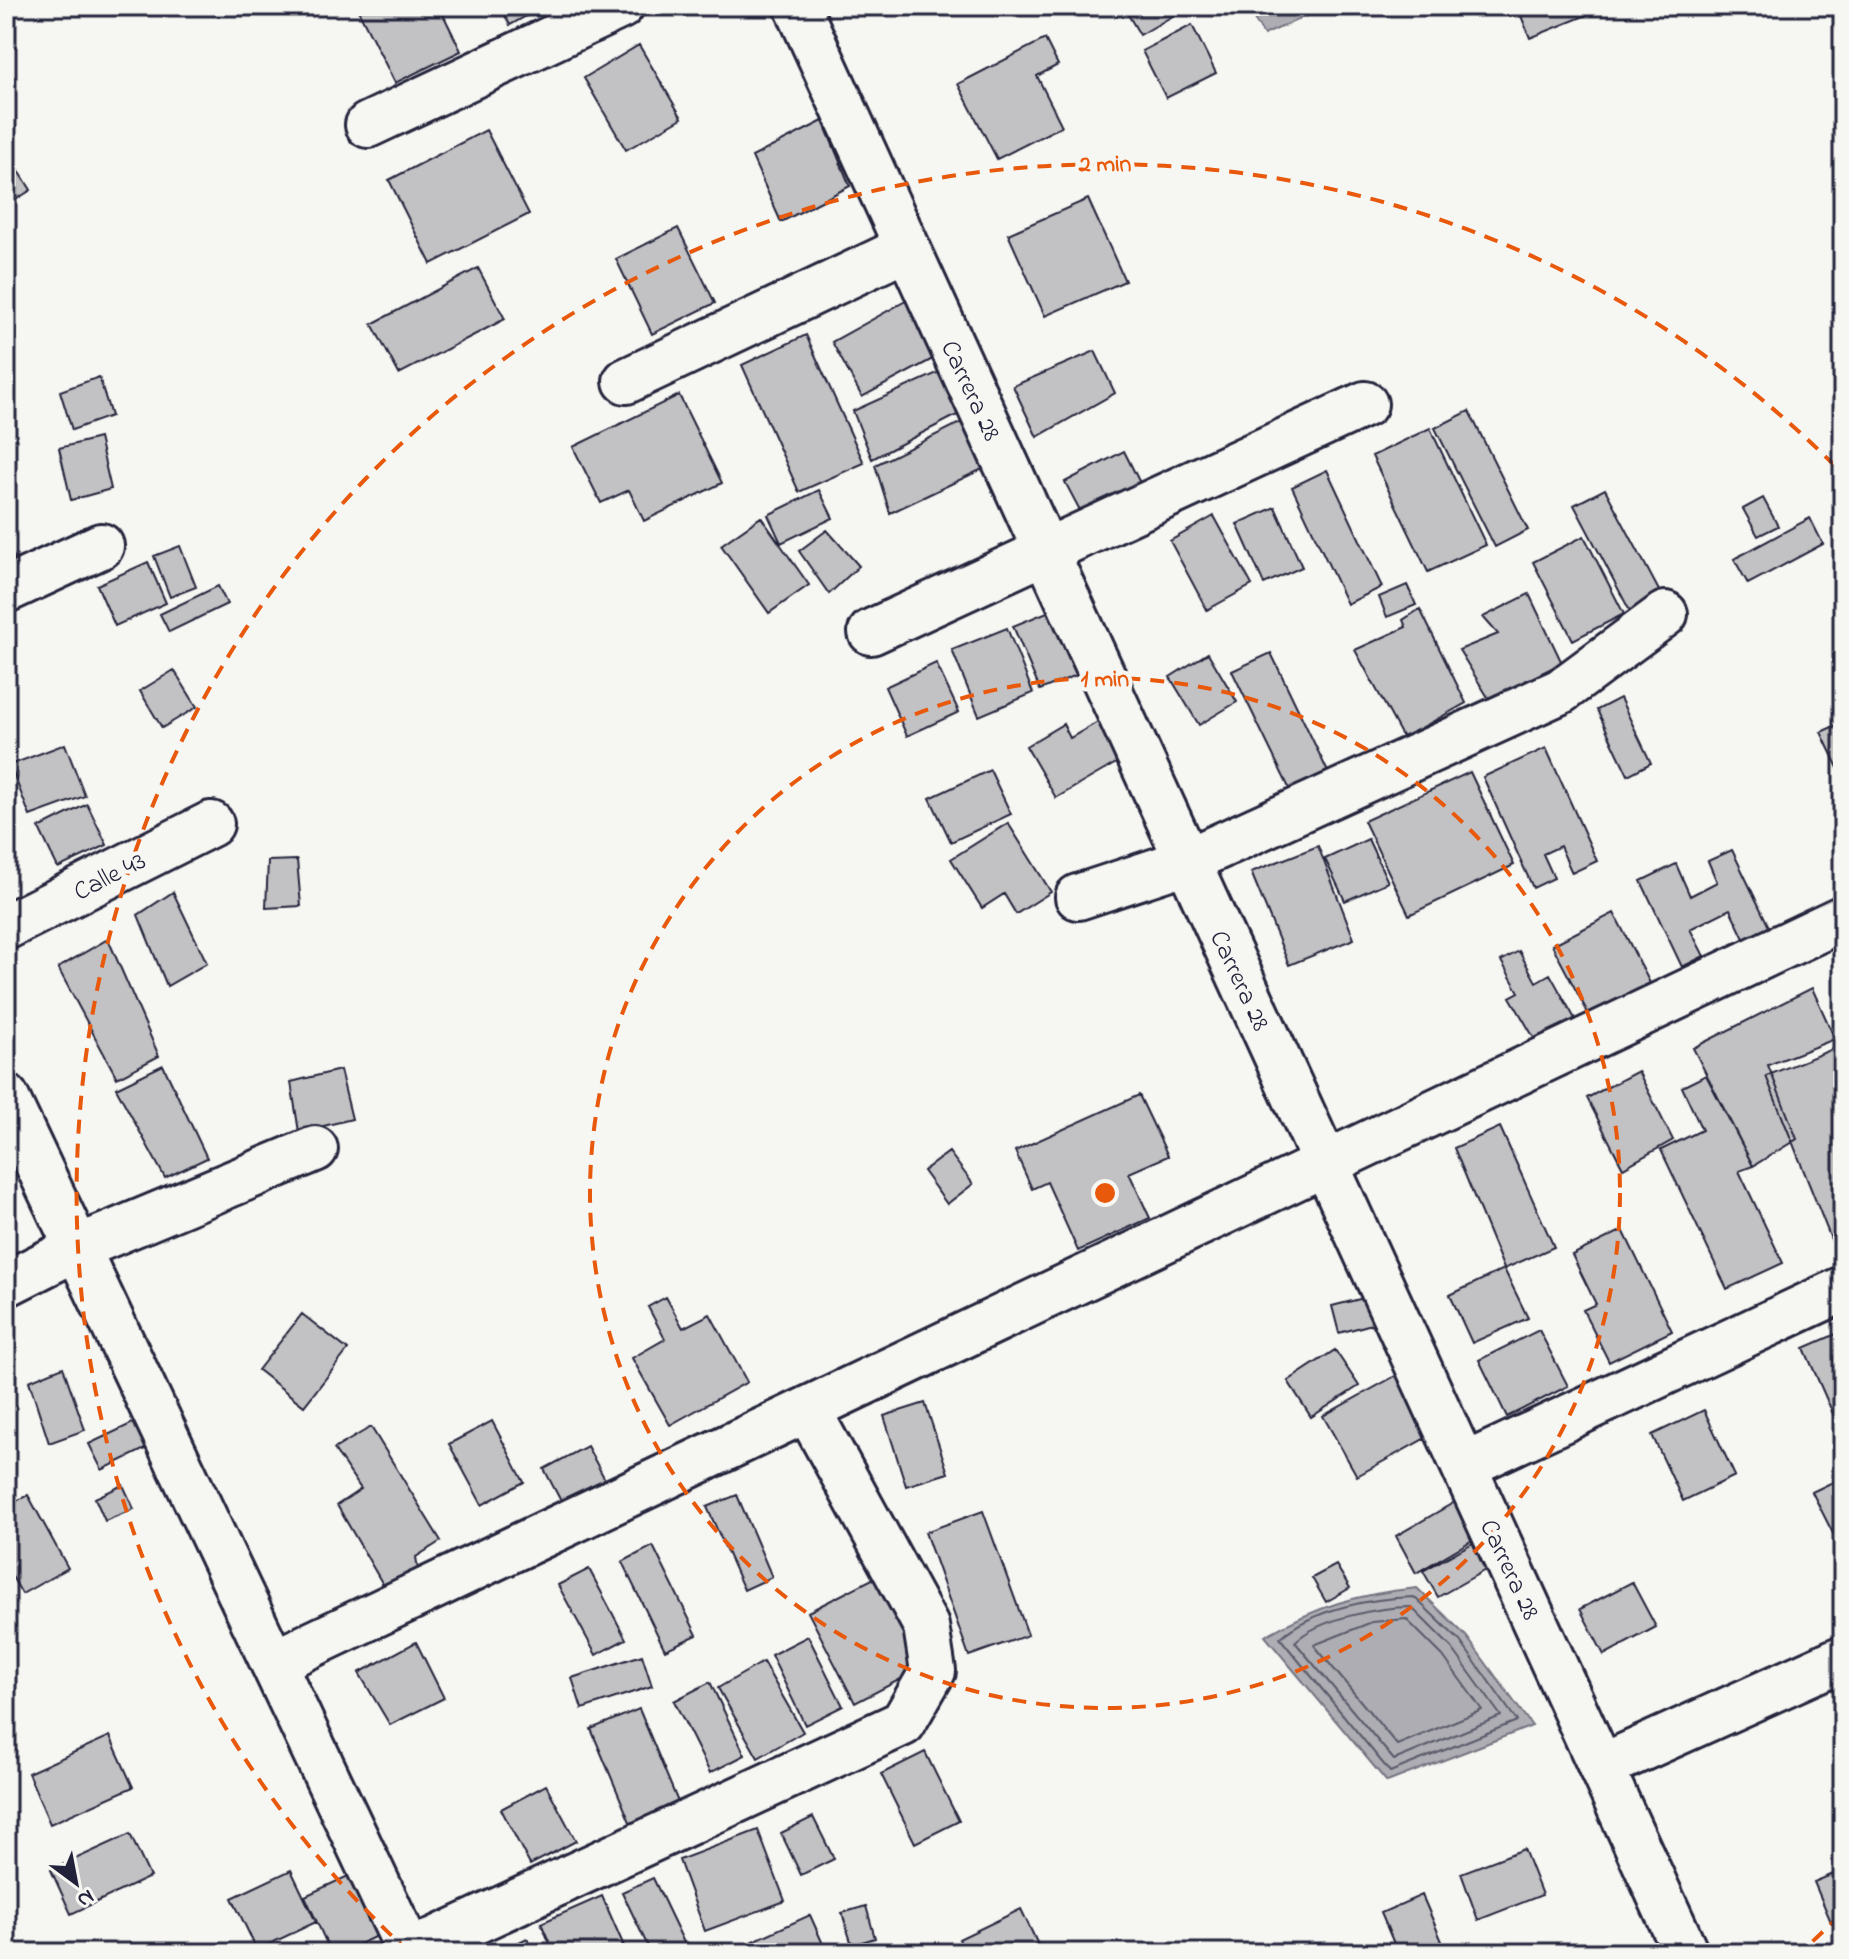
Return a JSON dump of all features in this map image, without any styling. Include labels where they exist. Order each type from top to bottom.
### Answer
[{"type":"street","points":[[368,125],[621,6]]},
{"type":"street","name":"Carrera 28","points":[[797,6],[1686,1953]]},
{"type":"street","points":[[626,381],[907,248]]},
{"type":"street","points":[[871,632],[1365,404]]},
{"type":"street","points":[[6,590],[101,546]]},
{"type":"street","points":[[1078,897],[1187,861],[1561,691],[1665,614]]},
{"type":"street","name":"Calle 43","points":[[6,927],[211,824]]},
{"type":"street","points":[[273,1663],[1843,918]]},
{"type":"street","points":[[6,1097],[409,1953],[903,1723],[933,1671],[926,1626],[808,1410]]},
{"type":"street","points":[[6,1284],[77,1248],[315,1149]]},
{"type":"street","points":[[1464,1466],[1843,1289]]},
{"type":"street","points":[[1601,1767],[1843,1658]]},
{"type":"water","points":[[1246,6],[1328,6],[1264,35]]},
{"type":"water","points":[[1417,1588],[1466,1636],[1532,1726],[1387,1782],[1265,1636],[1338,1603]]},
{"type":"building","points":[[356,6],[439,6],[461,51],[395,83]]},
{"type":"building","points":[[500,6],[541,6],[542,7],[510,25]]},
{"type":"building","points":[[1123,6],[1180,6],[1183,10],[1140,35]]},
{"type":"building","points":[[1517,6],[1609,6],[1530,38]]},
{"type":"building","points":[[1192,25],[1216,73],[1166,98],[1142,51]]},
{"type":"building","points":[[1045,39],[1058,65],[1037,76],[1062,126],[997,159],[958,84]]},
{"type":"building","points":[[639,45],[682,118],[626,150],[584,78]]},
{"type":"building","points":[[823,121],[850,186],[781,222],[752,157]]},
{"type":"building","points":[[486,130],[529,214],[431,264],[389,180]]},
{"type":"building","points":[[6,150],[31,190],[6,206]]},
{"type":"building","points":[[1088,199],[1125,281],[1045,316],[1008,234]]},
{"type":"building","points":[[678,228],[715,303],[652,334],[616,259]]},
{"type":"building","points":[[478,268],[505,319],[399,374],[372,324]]},
{"type":"building","points":[[911,298],[942,354],[862,397],[832,342]]},
{"type":"building","points":[[806,335],[864,463],[799,492],[742,365]]},
{"type":"building","points":[[1095,351],[1115,393],[1037,437],[1013,386]]},
{"type":"building","points":[[946,369],[963,412],[872,459],[853,411]]},
{"type":"building","points":[[99,377],[111,416],[72,430],[60,391]]},
{"type":"building","points":[[679,395],[722,483],[644,521],[629,490],[601,503],[573,447]]},
{"type":"building","points":[[1469,411],[1528,530],[1495,547],[1435,428]]},
{"type":"building","points":[[970,418],[991,465],[890,513],[875,465]]},
{"type":"building","points":[[1430,428],[1486,545],[1428,572],[1372,456]]},
{"type":"building","points":[[99,438],[111,489],[71,500],[59,448]]},
{"type":"building","points":[[1124,451],[1141,485],[1083,516],[1065,482]]},
{"type":"building","points":[[1327,470],[1382,587],[1347,604],[1292,487]]},
{"type":"building","points":[[1605,489],[1664,600],[1633,617],[1574,505]]},
{"type":"building","points":[[819,490],[833,518],[781,543],[768,515]]},
{"type":"building","points":[[1763,498],[1778,526],[1758,536],[1743,509]]},
{"type":"building","points":[[1275,507],[1302,567],[1264,584],[1237,524]]},
{"type":"building","points":[[1214,516],[1252,585],[1207,610],[1170,541]]},
{"type":"building","points":[[761,517],[809,585],[769,613],[721,545]]},
{"type":"building","points":[[1810,518],[1823,544],[1748,584],[1734,559]]},
{"type":"building","points":[[827,530],[859,566],[829,594],[799,551]]},
{"type":"building","points":[[1584,536],[1624,614],[1573,640],[1533,562]]},
{"type":"building","points":[[6,541],[16,561],[6,566]]},
{"type":"building","points":[[180,546],[196,587],[170,597],[154,556]]},
{"type":"building","points":[[148,562],[166,603],[115,626],[97,585]]},
{"type":"building","points":[[1407,585],[1416,605],[1387,617],[1379,597]]},
{"type":"building","points":[[218,586],[227,604],[169,632],[160,614]]},
{"type":"building","points":[[1529,594],[1562,663],[1489,699],[1459,650],[1498,634],[1483,617]]},
{"type":"building","points":[[1057,608],[1084,672],[1040,690],[1013,626]]},
{"type":"building","points":[[1420,609],[1466,703],[1403,738],[1355,650],[1406,627],[1403,620]]},
{"type":"building","points":[[1007,628],[1033,693],[979,716],[952,650]]},
{"type":"building","points":[[1208,653],[1237,702],[1199,725],[1170,677]]},
{"type":"building","points":[[1271,653],[1328,772],[1290,790],[1232,671]]},
{"type":"building","points":[[936,663],[959,712],[907,736],[885,687]]},
{"type":"building","points":[[174,670],[197,707],[162,728],[140,691]]},
{"type":"building","points":[[1620,698],[1651,763],[1628,775],[1597,710]]},
{"type":"building","points":[[1108,716],[1130,755],[1056,798],[1026,746],[1063,724],[1070,738]]},
{"type":"building","points":[[1843,722],[1843,766],[1838,768],[1821,732]]},
{"type":"building","points":[[65,744],[85,796],[30,816],[10,765]]},
{"type":"building","points":[[1546,748],[1597,861],[1572,873],[1560,846],[1543,854],[1554,878],[1533,888],[1483,777]]},
{"type":"building","points":[[990,770],[1011,814],[951,842],[930,798]]},
{"type":"building","points":[[1470,772],[1514,865],[1409,915],[1364,821]]},
{"type":"building","points":[[87,804],[107,845],[58,868],[39,828]]},
{"type":"building","points":[[1008,823],[1051,892],[1016,914],[1004,894],[982,908],[951,859]]},
{"type":"building","points":[[1368,839],[1388,882],[1345,901],[1325,859]]},
{"type":"building","points":[[1318,846],[1354,939],[1289,965],[1251,872]]},
{"type":"building","points":[[1732,850],[1772,933],[1747,945],[1730,909],[1690,929],[1704,956],[1682,967],[1641,881],[1676,864],[1690,896],[1717,882],[1708,861]]},
{"type":"building","points":[[297,860],[301,906],[266,908],[268,861]]},
{"type":"building","points":[[173,892],[207,963],[167,986],[138,915]]},
{"type":"building","points":[[1614,913],[1650,983],[1589,1015],[1552,945]]},
{"type":"building","points":[[108,939],[159,1056],[117,1078],[58,968]]},
{"type":"building","points":[[1519,951],[1536,982],[1550,974],[1579,1026],[1540,1048],[1510,997],[1519,992],[1501,961]]},
{"type":"building","points":[[1812,988],[1835,1039],[1768,1065],[1797,1139],[1753,1166],[1693,1048]]},
{"type":"building","points":[[1843,1045],[1843,1257],[1839,1259],[1766,1076]]},
{"type":"building","points":[[163,1065],[207,1158],[165,1178],[116,1088]]},
{"type":"building","points":[[340,1070],[352,1119],[299,1132],[291,1082]]},
{"type":"building","points":[[1638,1071],[1673,1140],[1623,1168],[1587,1098]]},
{"type":"building","points":[[1706,1075],[1753,1166],[1739,1171],[1783,1263],[1727,1289],[1661,1150],[1702,1130],[1682,1087]]},
{"type":"building","points":[[1139,1095],[1168,1156],[1129,1173],[1150,1218],[1078,1251],[1047,1182],[1032,1189],[1015,1151]]},
{"type":"building","points":[[1500,1127],[1554,1247],[1504,1269],[1454,1148]]},
{"type":"building","points":[[949,1152],[973,1184],[947,1204],[923,1171]]},
{"type":"building","points":[[1623,1230],[1672,1331],[1609,1362],[1583,1310],[1596,1304],[1572,1255]]},
{"type":"building","points":[[1504,1269],[1528,1318],[1472,1343],[1450,1295]]},
{"type":"building","points":[[1372,1296],[1379,1322],[1339,1333],[1332,1306]]},
{"type":"building","points":[[666,1297],[683,1328],[710,1314],[747,1382],[670,1425],[632,1358],[665,1339],[648,1307]]},
{"type":"building","points":[[302,1314],[348,1350],[304,1406],[258,1370]]},
{"type":"building","points":[[1539,1330],[1568,1386],[1507,1417],[1479,1360]]},
{"type":"building","points":[[1843,1331],[1843,1420],[1837,1423],[1804,1348]]},
{"type":"building","points":[[1335,1350],[1359,1386],[1311,1417],[1288,1381]]},
{"type":"building","points":[[63,1367],[85,1430],[49,1443],[29,1381]]},
{"type":"building","points":[[1397,1375],[1429,1436],[1357,1476],[1323,1416]]},
{"type":"building","points":[[925,1403],[948,1473],[906,1486],[884,1416]]},
{"type":"building","points":[[1704,1410],[1735,1476],[1683,1501],[1652,1435]]},
{"type":"building","points":[[137,1421],[149,1447],[102,1470],[89,1444]]},
{"type":"building","points":[[492,1421],[524,1482],[482,1505],[449,1444]]},
{"type":"building","points":[[371,1427],[441,1541],[416,1557],[418,1570],[385,1588],[337,1505],[361,1489],[334,1449]]},
{"type":"building","points":[[587,1446],[607,1483],[563,1505],[544,1469]]},
{"type":"building","points":[[1843,1477],[1843,1553],[1812,1492]]},
{"type":"building","points":[[123,1485],[134,1509],[105,1521],[95,1498]]},
{"type":"building","points":[[28,1495],[68,1568],[22,1594],[6,1566],[6,1506]]},
{"type":"building","points":[[737,1495],[772,1577],[744,1590],[707,1507]]},
{"type":"building","points":[[1460,1499],[1481,1535],[1416,1573],[1396,1536]]},
{"type":"building","points":[[983,1511],[1028,1635],[969,1656],[925,1532]]},
{"type":"building","points":[[1478,1540],[1494,1565],[1438,1597],[1423,1571]]},
{"type":"building","points":[[653,1546],[697,1635],[665,1650],[622,1562]]},
{"type":"building","points":[[1336,1565],[1350,1588],[1326,1602],[1312,1578]]},
{"type":"building","points":[[589,1569],[626,1639],[596,1655],[558,1585]]},
{"type":"building","points":[[878,1576],[924,1667],[855,1703],[808,1612]]},
{"type":"building","points":[[1632,1582],[1656,1627],[1604,1655],[1580,1609]]},
{"type":"building","points":[[808,1636],[843,1706],[805,1725],[771,1655]]},
{"type":"building","points":[[416,1642],[444,1698],[390,1725],[359,1673]]},
{"type":"building","points":[[642,1655],[652,1686],[582,1709],[572,1678]]},
{"type":"building","points":[[763,1662],[803,1732],[758,1758],[718,1688]]},
{"type":"building","points":[[710,1682],[745,1755],[710,1773],[674,1701]]},
{"type":"building","points":[[639,1709],[683,1814],[635,1834],[591,1729]]},
{"type":"building","points":[[110,1736],[133,1787],[50,1824],[28,1773]]},
{"type":"building","points":[[925,1752],[959,1821],[915,1843],[881,1774]]},
{"type":"building","points":[[546,1785],[576,1841],[530,1865],[501,1809]]},
{"type":"building","points":[[813,1817],[834,1859],[801,1875],[781,1833]]},
{"type":"building","points":[[758,1830],[785,1901],[705,1931],[679,1860]]},
{"type":"building","points":[[130,1834],[150,1877],[71,1914],[51,1870]]},
{"type":"building","points":[[1524,1849],[1542,1895],[1478,1920],[1461,1873]]},
{"type":"building","points":[[291,1870],[316,1922],[257,1950],[232,1898]]},
{"type":"building","points":[[361,1870],[389,1930],[341,1953],[331,1953],[305,1896]]},
{"type":"building","points":[[1843,1870],[1843,1917],[1831,1922],[1814,1882]]},
{"type":"building","points":[[653,1878],[689,1953],[651,1953],[622,1892]]},
{"type":"building","points":[[1422,1895],[1447,1953],[1398,1953],[1381,1913]]},
{"type":"building","points":[[602,1896],[627,1953],[554,1953],[541,1923]]},
{"type":"building","points":[[866,1906],[875,1938],[852,1945],[842,1913]]},
{"type":"building","points":[[1021,1909],[1042,1953],[965,1953],[959,1939]]},
{"type":"building","points":[[810,1915],[827,1953],[756,1953],[751,1942]]},
{"type":"building","points":[[527,1938],[534,1953],[496,1953]]}]
